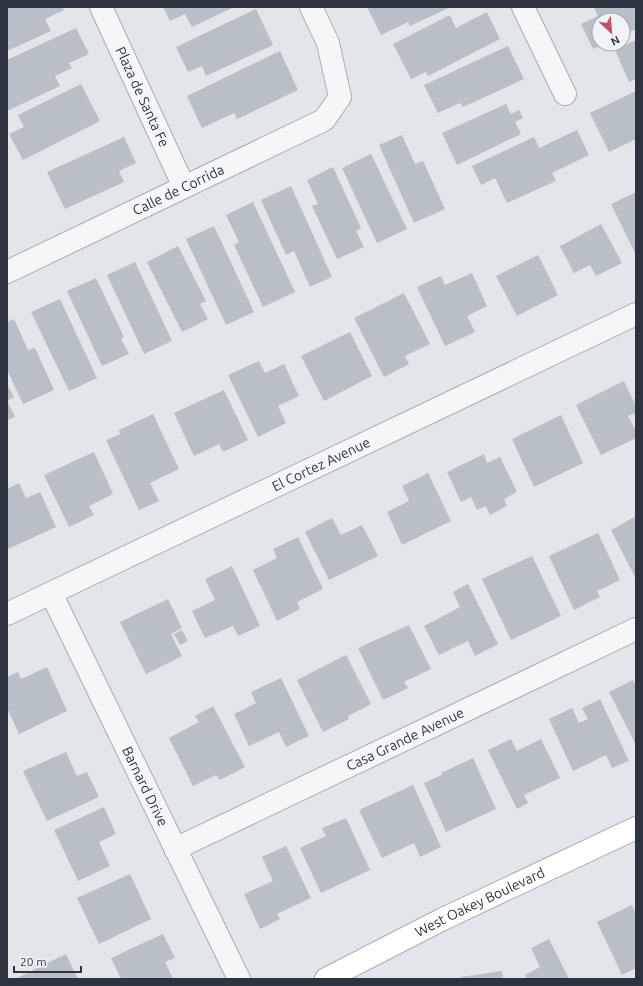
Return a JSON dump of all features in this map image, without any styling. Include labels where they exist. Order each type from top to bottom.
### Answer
[{"type":"main road","name":"West Oakey Boulevard","points":[[326,979],[443,919],[636,828]]},
{"type":"street","name":"Plaza de Santa Fe","points":[[101,7],[184,187]]},
{"type":"street","name":"Calle de Corrida","points":[[7,272],[324,120],[340,97],[328,43],[312,7]]},
{"type":"street","points":[[523,7],[565,94]]},
{"type":"street","name":"El Cortez Avenue","points":[[7,614],[636,314]]},
{"type":"street","name":"Barnard Drive","points":[[51,593],[239,979]]},
{"type":"street","name":"Casa Grande Avenue","points":[[175,849],[636,629]]},
{"type":"building","points":[[7,7],[62,7],[64,10],[45,19],[51,31],[7,51]]},
{"type":"building","points":[[163,7],[234,7],[192,27],[185,14],[170,21]]},
{"type":"building","points":[[367,7],[451,7],[410,26],[408,22],[381,35]]},
{"type":"building","points":[[594,7],[636,7],[636,29],[631,31],[631,12],[596,12]]},
{"type":"building","points":[[256,9],[273,45],[206,76],[202,66],[188,72],[176,47]]},
{"type":"building","points":[[487,12],[500,39],[428,76],[426,72],[411,79],[393,44],[450,15],[456,28]]},
{"type":"building","points":[[591,19],[591,45],[581,24]]},
{"type":"building","points":[[76,28],[89,54],[69,63],[72,68],[55,76],[60,86],[7,111],[7,60]]},
{"type":"building","points":[[636,40],[636,79],[629,82],[616,52],[631,52],[631,42]]},
{"type":"building","points":[[508,46],[524,79],[463,107],[460,103],[438,113],[424,85]]},
{"type":"building","points":[[280,51],[298,90],[237,119],[234,113],[202,128],[187,96]]},
{"type":"building","points":[[81,84],[100,121],[23,160],[9,134],[24,127],[18,115]]},
{"type":"building","points":[[636,91],[636,139],[609,152],[590,113]]},
{"type":"building","points":[[506,104],[511,114],[519,110],[523,118],[515,122],[521,134],[457,165],[442,133]]},
{"type":"building","points":[[577,130],[589,155],[552,173],[556,181],[507,203],[495,178],[481,185],[472,166],[534,137],[539,148]]},
{"type":"building","points":[[402,135],[415,164],[423,161],[445,209],[414,223],[379,145]]},
{"type":"building","points":[[124,137],[136,163],[119,171],[124,182],[65,209],[47,172]]},
{"type":"building","points":[[371,154],[407,229],[377,243],[342,168]]},
{"type":"building","points":[[333,167],[361,228],[356,231],[364,247],[337,259],[312,206],[318,204],[307,180]]},
{"type":"building","points":[[291,186],[332,277],[310,287],[294,251],[286,255],[261,200]]},
{"type":"building","points":[[636,192],[636,255],[611,204]]},
{"type":"building","points":[[253,202],[295,292],[263,307],[234,245],[239,242],[226,215]]},
{"type":"building","points":[[601,224],[622,263],[596,276],[590,265],[574,273],[560,246]]},
{"type":"building","points":[[214,226],[254,312],[226,325],[186,239]]},
{"type":"building","points":[[178,246],[206,301],[200,304],[208,319],[182,332],[147,262]]},
{"type":"building","points":[[538,255],[558,295],[517,316],[496,276]]},
{"type":"building","points":[[135,262],[172,341],[144,354],[107,275]]},
{"type":"building","points":[[472,273],[487,306],[467,316],[475,332],[445,346],[417,287],[441,276],[445,285]]},
{"type":"building","points":[[96,278],[124,337],[121,339],[129,354],[102,366],[67,291]]},
{"type":"building","points":[[404,293],[430,344],[405,356],[409,364],[384,377],[354,318]]},
{"type":"building","points":[[60,299],[97,378],[69,391],[31,312]]},
{"type":"building","points":[[14,319],[28,350],[35,348],[54,390],[23,404],[7,370],[7,322]]},
{"type":"building","points":[[350,332],[372,376],[324,401],[301,356]]},
{"type":"building","points":[[259,361],[265,373],[284,364],[299,396],[278,406],[286,423],[258,437],[228,375]]},
{"type":"building","points":[[624,381],[636,406],[636,413],[628,416],[636,431],[636,438],[601,455],[576,405]]},
{"type":"building","points":[[7,384],[14,397],[7,401]]},
{"type":"building","points":[[224,390],[248,440],[223,452],[219,444],[194,456],[174,413]]},
{"type":"building","points":[[7,401],[15,417],[7,420]]},
{"type":"building","points":[[153,414],[179,469],[150,483],[159,501],[139,510],[106,440],[120,434],[119,430]]},
{"type":"building","points":[[561,415],[583,463],[534,487],[512,439]]},
{"type":"building","points":[[94,452],[113,494],[89,506],[94,515],[69,527],[44,475]]},
{"type":"building","points":[[484,454],[487,463],[500,457],[517,492],[504,499],[507,506],[490,515],[486,506],[477,510],[471,497],[461,502],[447,472]]},
{"type":"building","points":[[428,473],[451,521],[402,545],[387,512],[409,501],[402,486]]},
{"type":"building","points":[[19,483],[26,498],[40,492],[56,527],[8,549],[7,489]]},
{"type":"building","points":[[636,516],[636,579],[611,530]]},
{"type":"building","points":[[332,518],[341,535],[362,525],[378,556],[329,580],[305,532]]},
{"type":"building","points":[[598,533],[620,580],[597,591],[600,597],[574,610],[549,556]]},
{"type":"building","points":[[298,537],[323,589],[297,602],[300,609],[277,621],[253,570],[277,558],[273,549]]},
{"type":"building","points":[[532,556],[561,616],[511,640],[482,579]]},
{"type":"building","points":[[232,566],[260,626],[238,636],[233,626],[205,638],[192,611],[215,600],[205,579]]},
{"type":"building","points":[[468,584],[498,644],[475,656],[468,641],[439,655],[424,626],[460,607],[453,592]]},
{"type":"building","points":[[168,599],[182,628],[171,634],[182,656],[146,674],[120,622]]},
{"type":"building","points":[[409,625],[431,669],[404,682],[408,688],[383,700],[358,648]]},
{"type":"building","points":[[182,630],[188,641],[180,645],[174,634]]},
{"type":"building","points":[[346,655],[371,704],[348,716],[349,719],[323,732],[297,680]]},
{"type":"building","points":[[47,667],[67,711],[19,734],[7,708],[7,677],[18,672],[21,679]]},
{"type":"building","points":[[281,678],[309,736],[286,747],[279,732],[249,746],[234,714],[256,703],[251,692]]},
{"type":"building","points":[[633,680],[636,687],[636,745],[609,692]]},
{"type":"building","points":[[600,699],[629,761],[612,768],[606,755],[573,771],[549,719],[572,708],[579,723],[588,719],[582,708]]},
{"type":"building","points":[[213,706],[245,767],[220,780],[216,775],[193,786],[169,738],[199,722],[195,716]]},
{"type":"building","points":[[511,739],[517,751],[541,739],[560,778],[524,795],[528,803],[517,809],[488,750]]},
{"type":"building","points":[[66,752],[77,776],[87,772],[99,797],[47,821],[23,771]]},
{"type":"building","points":[[473,758],[496,809],[446,832],[424,783]]},
{"type":"building","points":[[413,785],[441,847],[420,857],[414,843],[382,858],[359,810]]},
{"type":"building","points":[[104,807],[116,834],[99,842],[110,866],[78,881],[54,830]]},
{"type":"building","points":[[346,818],[370,870],[321,893],[300,848],[326,836],[322,828]]},
{"type":"building","points":[[286,846],[311,898],[277,914],[280,919],[260,929],[244,894],[273,881],[262,857]]},
{"type":"building","points":[[130,874],[151,919],[99,944],[77,898]]},
{"type":"building","points":[[632,905],[636,914],[636,968],[622,975],[597,922]]},
{"type":"building","points":[[163,934],[175,958],[165,962],[173,979],[121,979],[111,958]]},
{"type":"building","points":[[549,939],[569,979],[527,979],[525,975],[540,967],[531,948]]},
{"type":"building","points":[[66,954],[78,979],[15,979]]},
{"type":"building","points":[[502,971],[503,979],[461,979],[461,977]]}]
